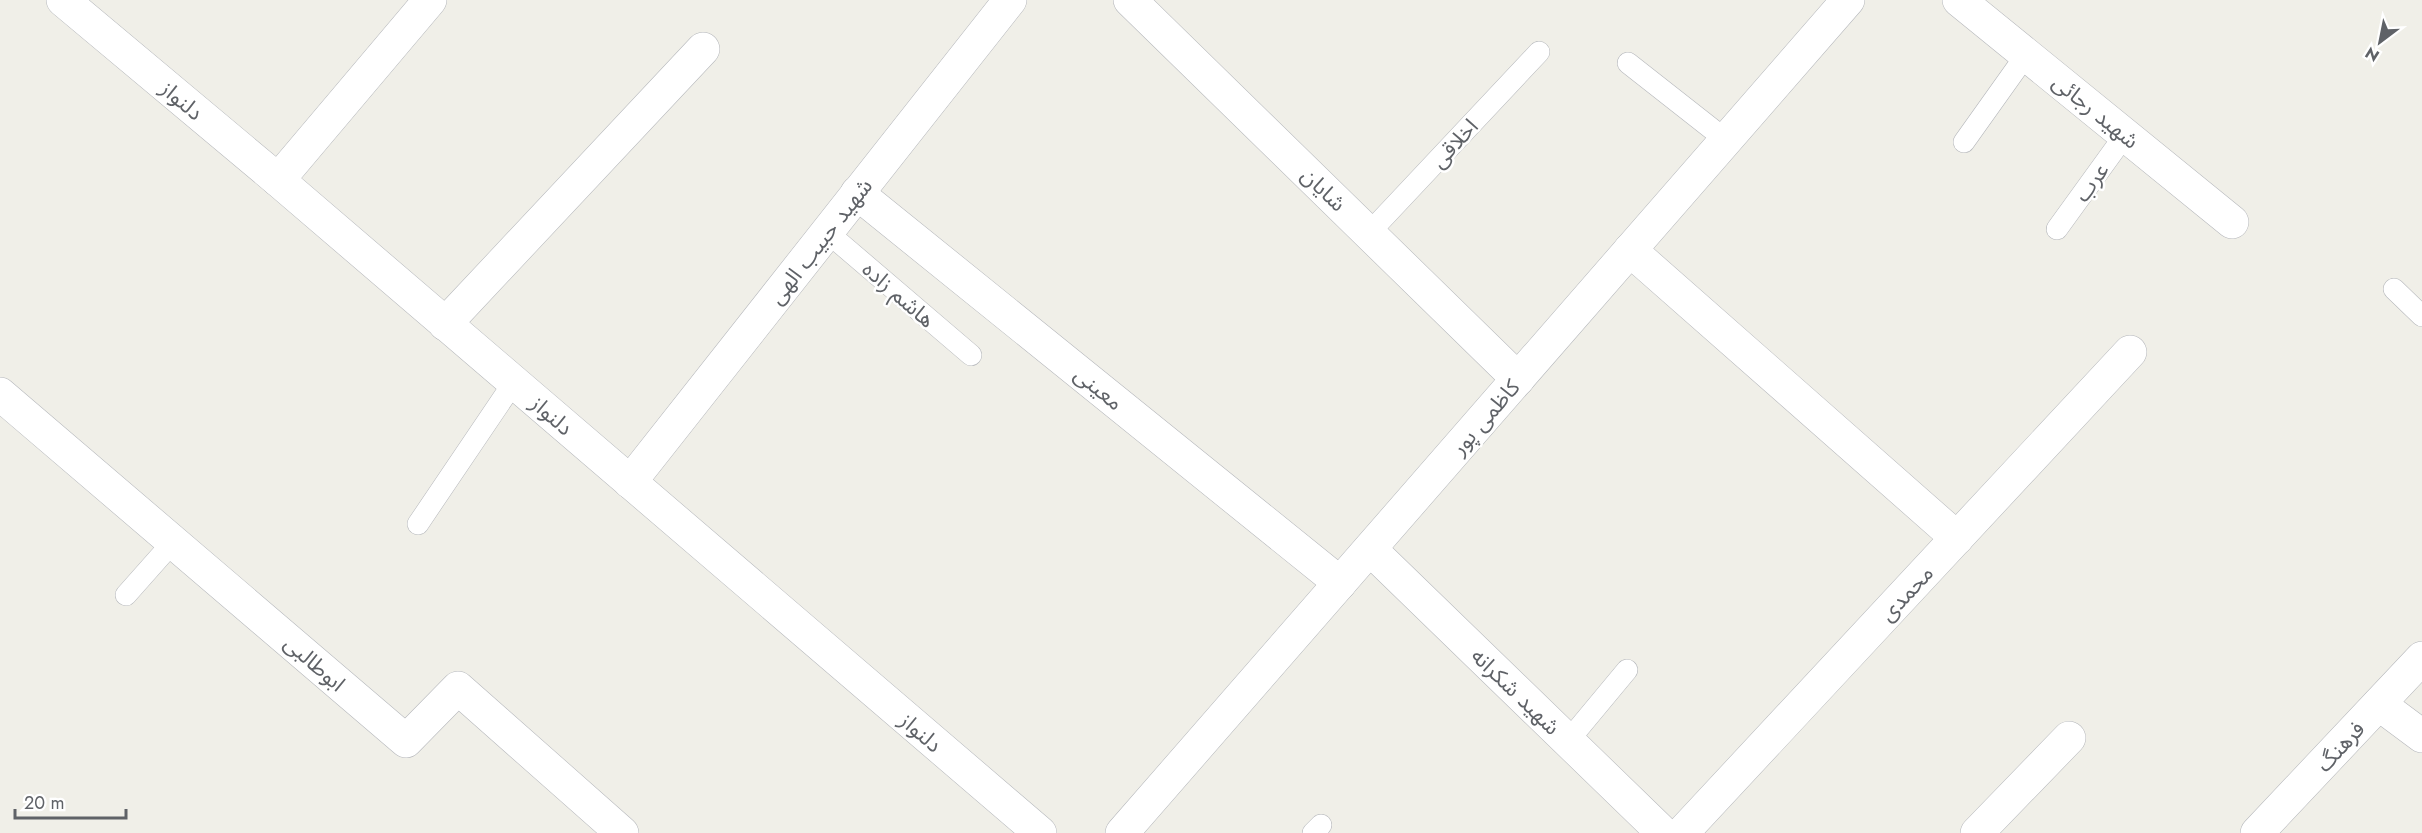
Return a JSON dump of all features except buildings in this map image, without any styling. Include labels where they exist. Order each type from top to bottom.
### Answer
[{"type":"street","name":"دلنواز","points":[[63,0],[278,180],[1040,833]]},
{"type":"street","points":[[278,180],[430,0]]},
{"type":"street","name":"شهید حبیب الهی","points":[[630,482],[1010,0]]},
{"type":"street","name":"شایان","points":[[1130,0],[1518,379]]},
{"type":"street","name":"کاظمی پور","points":[[1122,833],[1848,0]]},
{"type":"street","name":"شهید رجائی","points":[[1959,0],[2232,222]]},
{"type":"street","points":[[445,324],[703,49]]},
{"type":"street","name":"معینی","points":[[857,194],[1340,583]]},
{"type":"street","points":[[1630,250],[1957,538]]},
{"type":"street","name":"محمدی","points":[[1682,833],[2130,352]]},
{"type":"street","name":"ابوطالبی","points":[[0,394],[406,741],[458,688],[622,833]]},
{"type":"street","name":"شهید شکرانه","points":[[1370,549],[1663,833]]},
{"type":"street","name":"فرهنگ","points":[[2257,833],[2422,658]]},
{"type":"street","points":[[2379,704],[2422,736]]},
{"type":"street","points":[[1977,833],[2069,738]]},
{"type":"lane","name":"اخلاقی","points":[[1369,233],[1539,52]]},
{"type":"lane","points":[[1964,142],[2026,55]]},
{"type":"lane","points":[[1628,63],[1726,140]]},
{"type":"lane","name":"عرب","points":[[2057,229],[2125,135]]},
{"type":"lane","name":"هاشم زاده","points":[[827,232],[971,355]]},
{"type":"lane","points":[[2394,289],[2422,316]]},
{"type":"lane","points":[[418,524],[514,382]]},
{"type":"lane","points":[[126,595],[173,542]]},
{"type":"lane","points":[[1568,741],[1627,670]]}]
